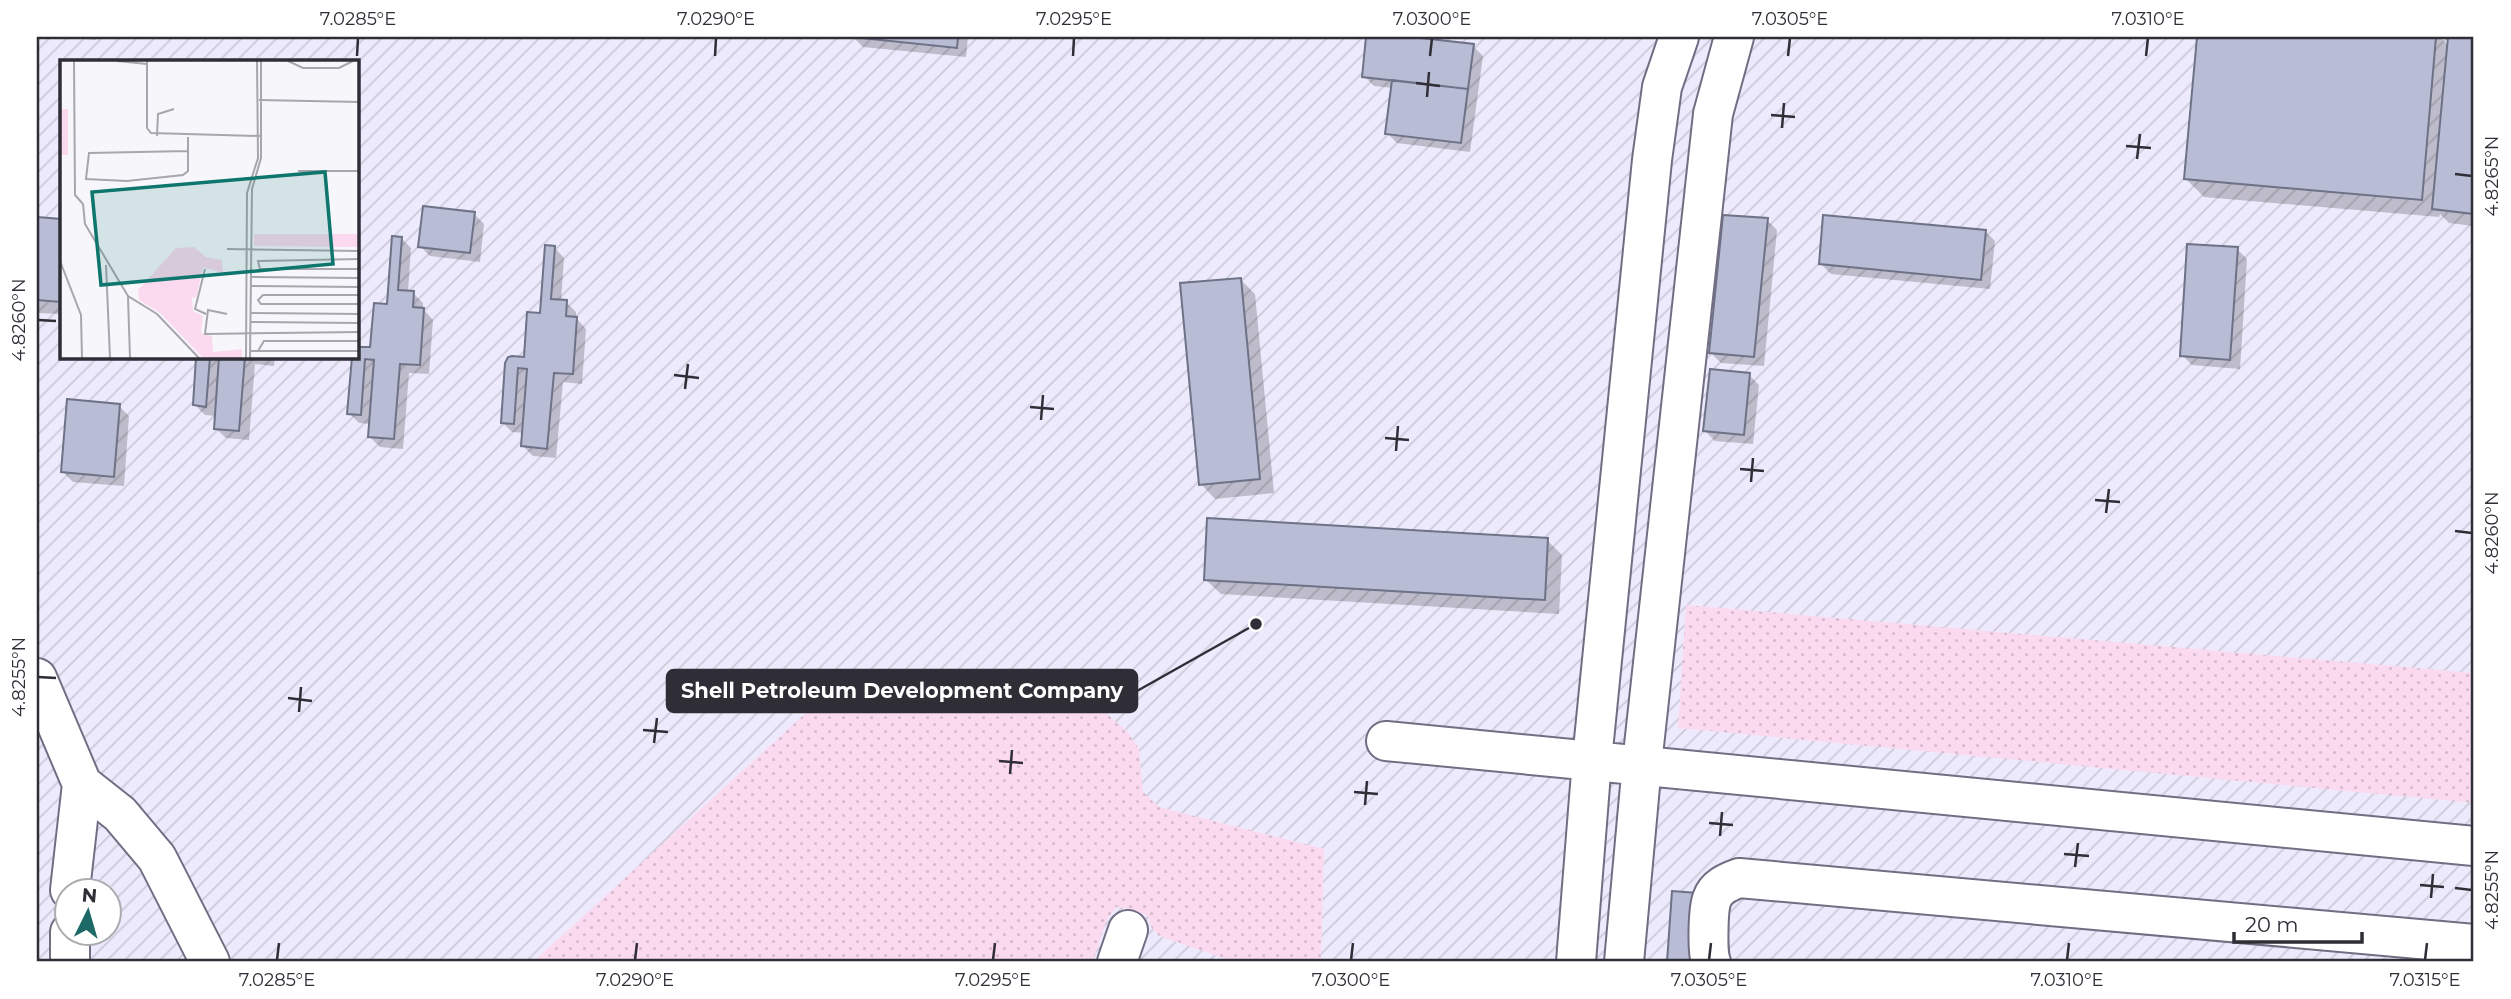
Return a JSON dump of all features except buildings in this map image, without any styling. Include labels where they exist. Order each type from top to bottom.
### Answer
[{"type":"street","points":[[1576,962],[1592,760],[1652,160],[1662,87],[1679,37]]},
{"type":"street","points":[[1624,962],[1642,764],[1713,114],[1734,37]]},
{"type":"street","points":[[37,678],[82,784],[120,814],[157,858],[210,962]]},
{"type":"street","points":[[1386,741],[2474,846]]},
{"type":"street","points":[[72,876],[82,784]]},
{"type":"street","points":[[1710,962],[1708,953],[1712,898],[1723,884],[1739,878],[2474,944]]},
{"type":"shaded area","points":[[37,37],[2474,37],[2474,962],[37,962]]},
{"type":"shaded area","points":[[1686,605],[2474,673],[2474,803],[1678,728]]},
{"type":"shaded area","points":[[843,679],[896,712],[924,713],[954,701],[991,679],[1036,679],[1087,697],[1127,731],[1139,749],[1143,792],[1159,807],[1324,849],[1321,962],[1235,962],[1159,936],[1151,927],[1148,916],[1132,909],[1116,907],[1106,921],[1093,962],[533,962]]},
{"type":"place","name":"Shell Petroleum Development Company","points":[[1256,624]]}]
